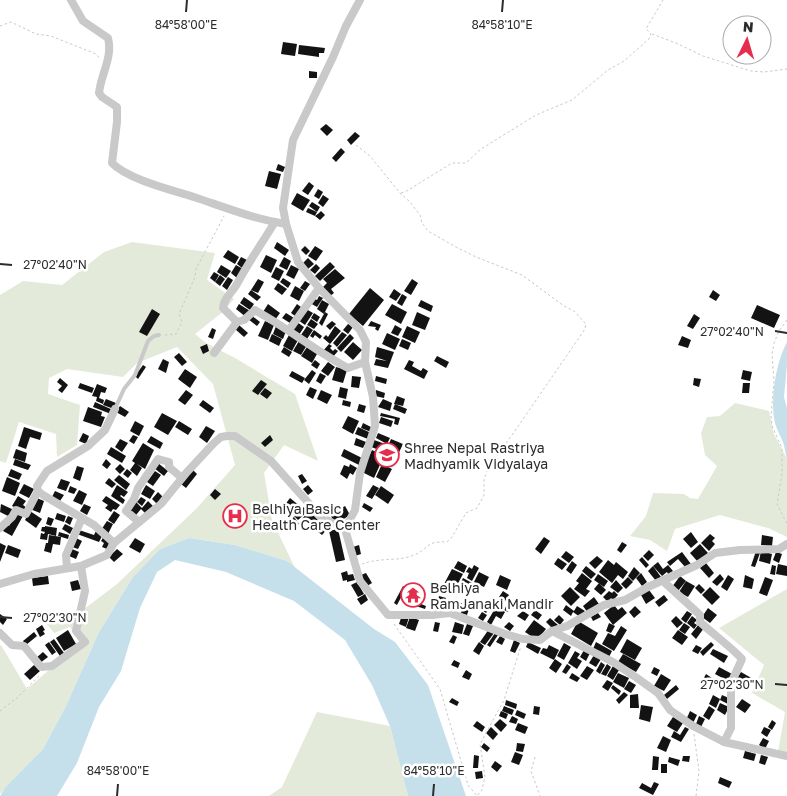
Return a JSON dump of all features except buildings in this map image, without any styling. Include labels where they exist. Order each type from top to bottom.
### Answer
[{"type":"street","points":[[71,0],[83,20],[108,38],[111,48],[101,79],[99,93],[117,107],[112,163],[117,169],[137,178],[205,200],[229,210],[286,224]]},
{"type":"street","points":[[360,0],[293,140],[283,208],[298,262],[319,288],[360,330],[366,342],[365,362],[373,398],[375,426],[360,473],[355,510],[345,529],[360,581],[388,615],[450,613],[523,639],[540,640],[552,631],[567,626],[604,605],[625,600],[715,553],[780,549],[787,544]]},
{"type":"street","points":[[237,322],[223,308],[224,302],[275,222]]},
{"type":"street","points":[[289,330],[319,288]]},
{"type":"street","points":[[214,353],[237,322],[244,320],[255,310],[289,330],[329,358],[348,368],[365,362]]},
{"type":"street","points":[[0,528],[12,517],[16,510],[26,514],[38,491],[37,486],[47,471],[88,446],[105,430],[116,410]]},
{"type":"street","points":[[0,584],[81,566],[107,555],[114,542],[161,504],[182,478],[221,437],[235,436],[271,461],[321,517],[345,529]]},
{"type":"street","points":[[139,522],[126,510],[134,499],[138,488],[158,460],[168,462],[169,467],[182,478]]},
{"type":"street","points":[[38,491],[94,525],[114,542]]},
{"type":"street","points":[[67,568],[66,555],[82,518]]},
{"type":"street","points":[[0,633],[12,645],[24,646],[41,667],[52,666],[84,642],[76,631],[85,591],[81,566]]},
{"type":"street","points":[[663,581],[700,615],[700,622],[742,659],[731,683],[731,728],[724,742]]},
{"type":"street","points":[[552,631],[613,662],[637,678],[658,693],[670,710],[693,726],[724,742],[787,756]]},
{"type":"lane","points":[[116,410],[124,389],[135,375],[148,341],[154,336],[159,335]]},
{"type":"path","points":[[663,0],[646,29],[651,34],[704,56],[751,71],[764,72],[787,68]]},
{"type":"path","points":[[0,26],[11,22],[36,34],[50,36],[96,54],[106,67]]},
{"type":"path","points":[[400,193],[405,192],[452,162],[466,163],[481,150],[536,115],[572,100],[608,70],[624,61],[649,39],[651,34]]},
{"type":"path","points":[[355,566],[373,560],[397,560],[414,556],[429,544],[438,541],[446,542],[452,537],[466,513],[476,508],[484,495],[484,479],[488,469],[585,329],[586,324],[574,311],[564,306],[522,275],[476,257],[428,231],[422,223],[420,215],[410,202],[400,193],[370,156],[356,145]]},
{"type":"path","points":[[159,335],[176,334],[179,329],[182,322],[179,314],[195,277],[196,269],[219,224],[229,210]]},
{"type":"path","points":[[787,320],[779,331],[772,354],[774,381],[771,416],[772,426],[782,448],[782,474],[777,504],[787,524]]},
{"type":"path","points":[[388,615],[440,689],[468,785],[477,796],[482,790],[485,778],[480,744],[504,700],[523,639]]},
{"type":"path","points":[[0,712],[43,672],[41,667]]},
{"type":"path","points":[[693,726],[699,771],[696,796]]},
{"type":"path","points":[[535,757],[531,771],[540,796]]},
{"type":"green space","points":[[132,242],[215,253],[207,280],[234,299],[224,311],[195,334],[206,343],[295,394],[318,461],[284,445],[264,473],[272,520],[295,568],[287,561],[235,545],[189,538],[160,549],[133,577],[99,632],[66,706],[43,749],[0,794],[0,646],[27,689],[80,643],[70,627],[54,633],[43,619],[79,613],[117,584],[196,509],[235,465],[213,384],[177,347],[137,363],[123,377],[67,369],[49,378],[48,394],[80,405],[77,445],[57,457],[56,434],[19,422],[6,463],[0,461],[0,295],[23,281],[62,285],[104,252]]},
{"type":"green space","points":[[735,403],[769,411],[774,434],[787,459],[787,537],[768,528],[720,515],[675,529],[667,551],[650,540],[630,536],[646,516],[653,493],[684,494],[690,498],[698,499],[717,466],[705,455],[701,433],[707,417],[720,416]]},
{"type":"green space","points":[[787,589],[787,753],[778,752],[785,712],[752,693],[764,665],[719,628]]},
{"type":"green space","points":[[317,712],[390,726],[408,796],[269,796],[282,787]]},
{"type":"water","points":[[787,342],[784,397],[787,408],[787,459],[775,421],[773,399],[777,369]]},
{"type":"water","points":[[189,538],[235,545],[287,561],[374,629],[395,642],[428,685],[466,796],[408,796],[390,726],[372,685],[345,640],[294,601],[226,572],[175,560],[157,572],[140,608],[121,671],[99,707],[77,763],[57,796],[0,796],[5,788],[43,749],[66,706],[99,632],[133,577],[160,549]]},
{"type":"place","name":"Shree Nepal Rastriya Madhyamik Vidyalaya","points":[[387,455]]},
{"type":"place","name":"Belhiya Basic Health Care Center","points":[[235,516]]},
{"type":"place","name":"Belhiya RamJanaki Mandir","points":[[413,595]]}]
